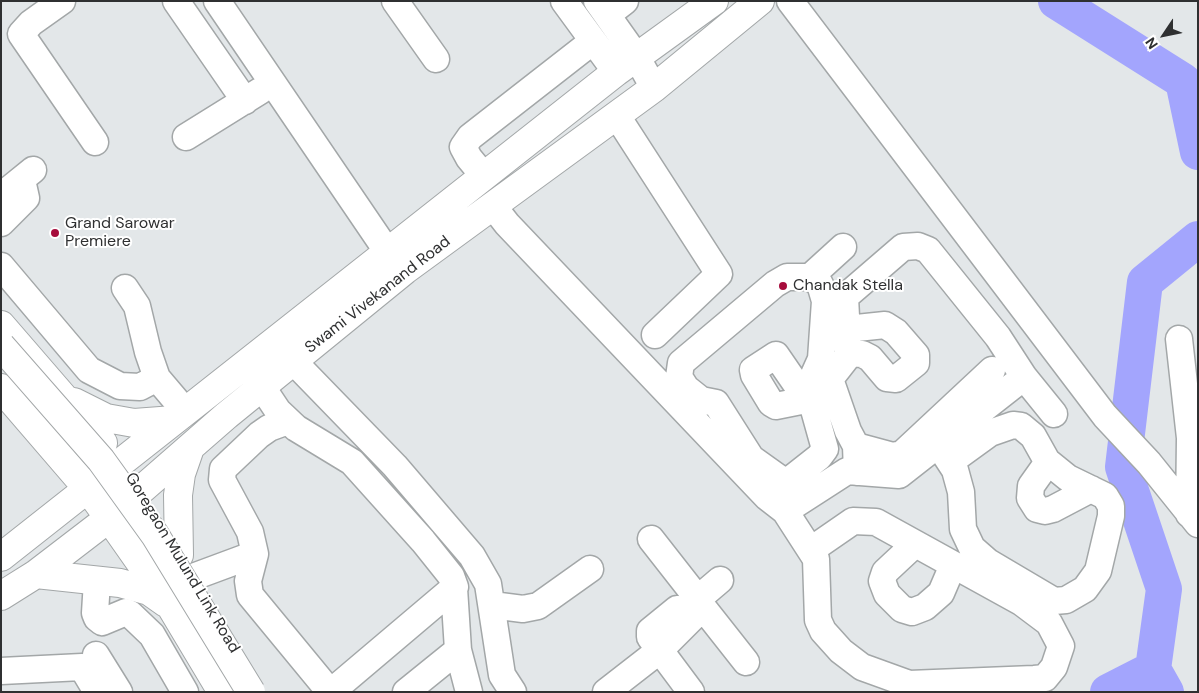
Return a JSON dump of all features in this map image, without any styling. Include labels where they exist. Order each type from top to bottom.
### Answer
[{"type":"main road","name":"Swami Vivekanand Road","points":[[1,557],[88,489],[119,462],[626,64],[714,1]]},
{"type":"main road","name":"Swami Vivekanand Road","points":[[1,596],[36,574],[110,518],[262,387],[406,270],[654,88],[760,1]]},
{"type":"main road","name":"Goregaon Mulund Link Road","points":[[1,324],[119,462],[141,492],[260,692]]},
{"type":"main road","points":[[1,346],[101,460],[155,535],[251,692]]},
{"type":"main road","points":[[1,364],[89,461],[130,516],[239,692]]},
{"type":"main road","points":[[37,364],[71,400],[106,418],[134,423],[180,416]]},
{"type":"main road","name":"Goregaon Mulund Link Road","points":[[1,388],[88,489],[110,518],[170,605],[222,692]]},
{"type":"main road","points":[[186,566],[178,495],[181,474],[191,447]]},
{"type":"main road","points":[[36,574],[120,584],[149,591],[170,605]]},
{"type":"street","points":[[62,1],[31,23],[21,34],[94,142]]},
{"type":"street","points":[[176,1],[244,101]]},
{"type":"street","points":[[217,1],[387,251],[406,270]]},
{"type":"street","points":[[395,1],[436,59]]},
{"type":"street","points":[[564,1],[593,41],[626,64],[654,88]]},
{"type":"street","points":[[790,1],[1106,416],[1148,463],[1193,519]]},
{"type":"street","points":[[609,6],[626,64]]},
{"type":"street","points":[[483,176],[463,147],[470,137],[593,41]]},
{"type":"street","points":[[186,136],[273,83]]},
{"type":"street","points":[[617,116],[719,274],[655,335]]},
{"type":"street","points":[[1,196],[27,175],[26,198],[1,224]]},
{"type":"street","points":[[493,206],[507,224],[779,497]]},
{"type":"street","points":[[857,472],[856,446],[848,431],[830,379],[848,341],[845,297],[903,247],[918,246],[928,250],[998,337],[1024,377],[1054,414]]},
{"type":"street","points":[[810,277],[842,247]]},
{"type":"street","points":[[1,266],[89,370],[120,386],[140,387],[157,378]]},
{"type":"street","points":[[779,497],[820,458],[825,449],[809,399],[812,379],[822,359],[825,301],[820,284],[810,277],[787,277],[775,284],[681,362],[678,377],[686,388],[700,400],[716,403],[751,458],[779,497],[811,550],[816,559],[818,620],[824,631],[841,651],[862,667],[909,684],[1046,678],[1054,667],[1061,646],[1049,623],[1021,602],[876,522],[853,521],[811,550]]},
{"type":"street","points":[[125,288],[137,306],[148,352],[157,378],[180,416]]},
{"type":"street","points":[[1179,339],[1190,438],[1193,519]]},
{"type":"street","points":[[294,362],[395,466],[472,556],[488,584],[502,674],[513,692]]},
{"type":"street","points":[[856,446],[893,456],[902,454],[992,370]]},
{"type":"street","points":[[944,453],[1024,377]]},
{"type":"street","points":[[262,387],[296,428],[352,462],[423,541],[451,576],[454,588],[458,650],[463,688]]},
{"type":"street","points":[[288,420],[264,432],[223,469],[222,480],[250,532],[255,554],[248,581],[250,595],[331,692],[454,588]]},
{"type":"street","points":[[779,497],[847,472],[899,475],[944,453],[990,432],[1013,425],[1021,426],[1033,436],[1048,462],[1068,478],[1104,496],[1111,506],[1098,571],[1085,589],[1066,600],[1054,601],[988,562],[972,548],[963,528],[961,492],[955,470],[944,453]]},
{"type":"street","points":[[1048,462],[1031,486],[1030,498],[1037,510],[1054,509],[1091,489]]},
{"type":"street","points":[[651,539],[693,609],[746,662]]},
{"type":"street","points":[[915,544],[885,572],[882,581],[887,594],[902,609],[912,612],[930,602],[941,592],[953,565]]},
{"type":"street","points":[[186,566],[255,554]]},
{"type":"street","points":[[492,605],[523,609],[538,606],[590,569]]},
{"type":"street","points":[[606,692],[660,650],[693,609],[730,580]]},
{"type":"street","points":[[97,581],[95,613],[97,618],[102,622],[126,612],[130,614],[152,635],[185,692]]},
{"type":"street","points":[[406,692],[458,650]]},
{"type":"street","points":[[660,650],[690,692]]},
{"type":"street","points":[[96,655],[119,692]]},
{"type":"street","points":[[1,671],[82,667],[97,692]]},
{"type":"waterway","points":[[1056,1],[1183,81],[1198,152]]},
{"type":"waterway","points":[[1166,692],[1153,669],[1164,589],[1123,467],[1145,282],[1198,239]]},
{"type":"waterway","points":[[1108,692],[1153,669]]},
{"type":"place","name":"Grand Sarowar Premiere","points":[[55,233]]},
{"type":"place","name":"Chandak Stella","points":[[783,286]]}]
